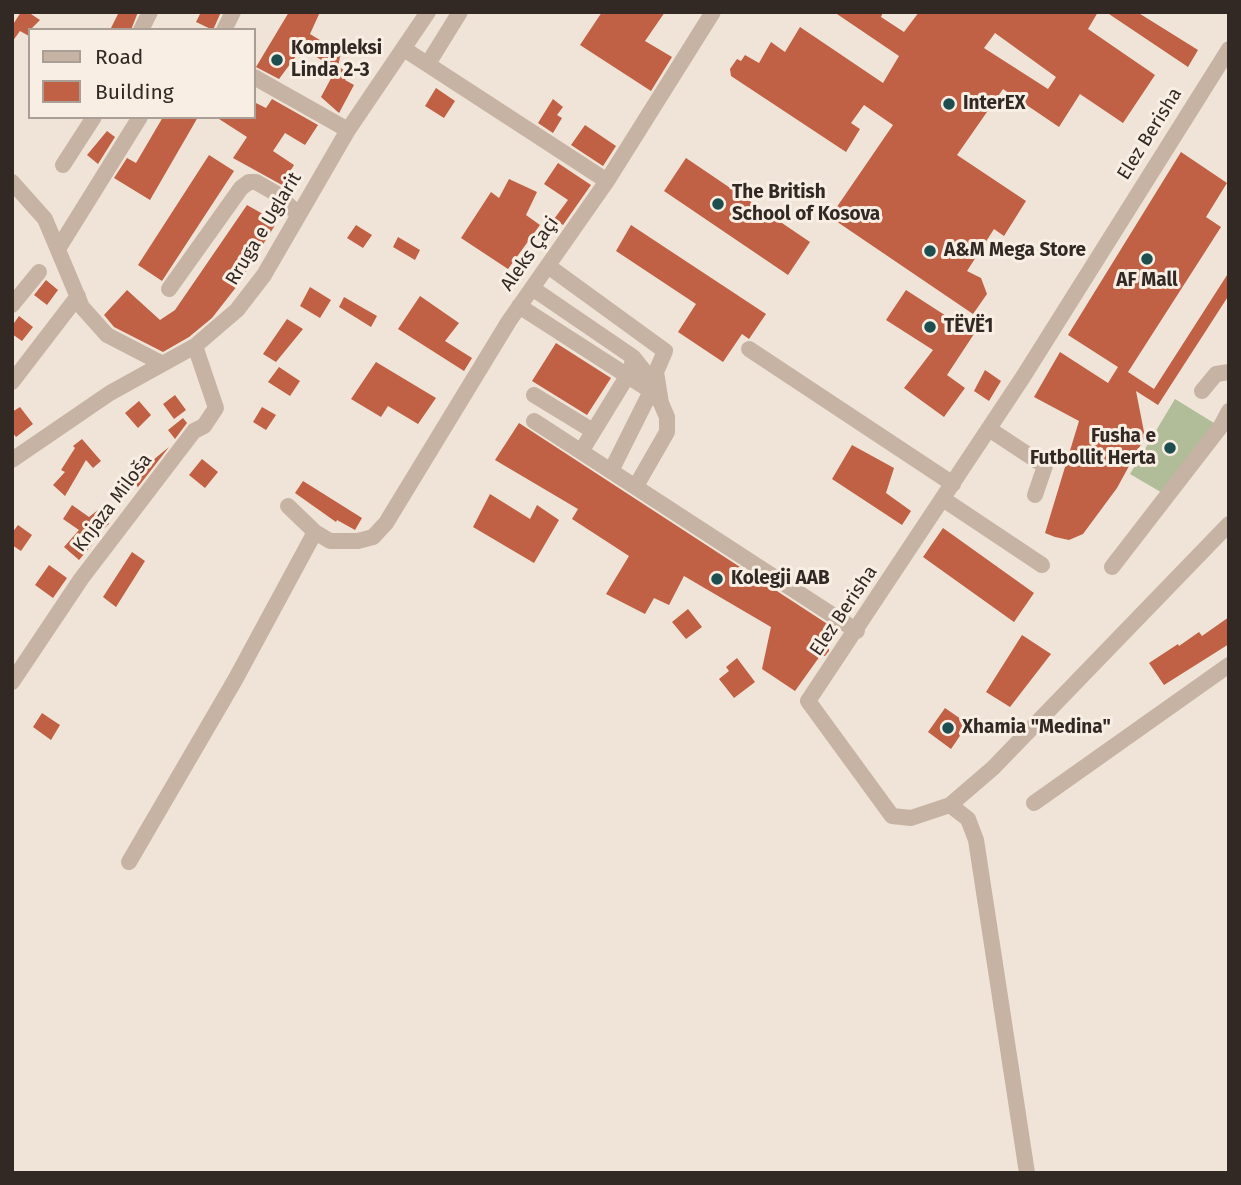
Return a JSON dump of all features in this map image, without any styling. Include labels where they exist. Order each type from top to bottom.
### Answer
[{"type":"street","points":[[142,28],[150,12]]},
{"type":"street","points":[[224,28],[233,12]]},
{"type":"street","name":"Rruga e Uglarit","points":[[12,460],[110,393],[195,346],[237,310],[264,275],[348,130],[428,12]]},
{"type":"street","points":[[429,62],[460,12]]},
{"type":"street","name":"Aleks Çaçi","points":[[315,532],[330,541],[358,541],[373,537],[386,523],[519,306],[607,181],[713,12]]},
{"type":"street","name":"Elez Berisha","points":[[950,805],[911,818],[892,816],[808,701],[989,429],[1229,48]]},
{"type":"street","points":[[404,49],[429,62],[607,181]]},
{"type":"street","points":[[256,78],[348,130]]},
{"type":"street","points":[[63,165],[93,119]]},
{"type":"street","points":[[58,249],[139,119]]},
{"type":"street","points":[[12,181],[45,219],[82,307],[107,335],[163,364]]},
{"type":"street","points":[[169,289],[241,188],[249,182],[256,182],[277,194],[298,214]]},
{"type":"street","points":[[548,266],[665,351],[656,372],[656,397],[611,470]]},
{"type":"street","points":[[12,305],[39,272]]},
{"type":"street","points":[[532,288],[634,357],[648,376],[667,432],[636,486]]},
{"type":"street","points":[[12,382],[78,296]]},
{"type":"street","points":[[519,306],[656,397]]},
{"type":"street","name":"Knjaza Miloša","points":[[12,682],[81,579],[194,432],[204,426],[216,408],[195,346]]},
{"type":"street","points":[[749,348],[953,484]]},
{"type":"street","points":[[582,450],[631,370],[634,357]]},
{"type":"street","points":[[1202,391],[1216,374],[1229,372]]},
{"type":"street","points":[[534,395],[593,431]]},
{"type":"street","points":[[1112,567],[1221,426],[1229,411]]},
{"type":"street","points":[[534,421],[857,631]]},
{"type":"street","points":[[989,429],[1044,464],[1045,470],[1034,495]]},
{"type":"street","points":[[943,499],[1042,565]]},
{"type":"street","points":[[129,862],[235,680],[315,532],[288,506]]},
{"type":"street","points":[[1027,1173],[976,839],[968,819],[950,805],[993,768],[1229,524]]},
{"type":"street","points":[[1034,803],[1229,665]]},
{"type":"green space","name":"Fusha e Futbollit Herta","points":[[1175,399],[1214,423],[1164,494],[1130,474]]},
{"type":"building","points":[[21,12],[28,12],[40,20],[32,28],[28,28],[28,35],[20,31],[12,42],[12,26]]},
{"type":"building","points":[[119,12],[138,12],[132,28],[111,28]]},
{"type":"building","points":[[201,12],[221,12],[214,28],[196,22]]},
{"type":"building","name":"Kompleksi Linda 2-3","points":[[289,12],[320,12],[310,34],[341,53],[338,66],[349,74],[345,80],[354,85],[339,113],[321,97],[336,69],[302,48],[279,79],[256,67]]},
{"type":"building","points":[[602,12],[665,12],[645,41],[672,57],[651,91],[580,45]]},
{"type":"building","points":[[834,12],[883,12],[881,17],[904,32],[919,12],[1098,12],[1088,29],[1155,75],[1123,123],[1080,94],[1059,127],[1003,89],[957,155],[1026,201],[1004,236],[994,229],[967,271],[981,278],[987,294],[973,314],[830,217],[893,125],[864,105],[851,123],[860,129],[846,152],[731,76],[730,69],[737,59],[741,61],[745,55],[759,63],[771,42],[785,52],[800,27],[883,83],[899,56]],"holes":[[[995,33],[1056,77],[1048,89],[984,48]]]},
{"type":"building","points":[[1106,12],[1137,12],[1198,50],[1188,67]]},
{"type":"building","points":[[436,88],[455,101],[444,118],[425,106]]},
{"type":"building","points":[[272,99],[318,125],[305,145],[285,133],[273,151],[294,165],[282,185],[233,158],[247,137],[219,119],[256,119],[256,103],[266,108]]},
{"type":"building","points":[[553,99],[563,107],[557,115],[562,118],[553,133],[538,123]]},
{"type":"building","points":[[162,119],[197,119],[150,200],[114,178],[127,158],[136,163]]},
{"type":"building","points":[[585,125],[616,146],[603,166],[571,145]]},
{"type":"building","points":[[107,131],[115,137],[98,164],[87,155]]},
{"type":"building","points":[[1181,152],[1227,183],[1206,217],[1221,227],[1128,372],[1154,389],[1229,272],[1229,295],[1158,405],[1136,391],[1145,437],[1117,488],[1083,534],[1069,540],[1055,537],[1045,533],[1079,421],[1034,397],[1060,352],[1108,383],[1118,367],[1068,335]]},
{"type":"building","points":[[209,155],[234,171],[162,281],[138,265]]},
{"type":"building","points":[[686,158],[810,242],[788,275],[664,191]]},
{"type":"building","points":[[558,163],[591,185],[563,225],[554,219],[568,200],[544,184]]},
{"type":"building","points":[[509,179],[537,192],[526,215],[540,225],[508,269],[461,238],[491,192],[499,198]]},
{"type":"building","points":[[247,205],[277,222],[237,286],[212,318],[189,337],[163,352],[114,327],[104,315],[127,290],[160,320],[175,310]]},
{"type":"building","points":[[356,225],[372,235],[363,248],[347,238]]},
{"type":"building","points":[[631,225],[766,314],[749,339],[742,334],[723,362],[678,332],[696,304],[616,251]]},
{"type":"building","points":[[398,237],[420,250],[415,260],[393,247]]},
{"type":"building","points":[[46,280],[58,290],[47,305],[34,295]]},
{"type":"building","points":[[310,287],[331,300],[320,318],[300,306]]},
{"type":"building","points":[[906,290],[974,334],[947,375],[965,388],[944,417],[904,388],[933,350],[886,320]]},
{"type":"building","points":[[420,296],[459,323],[445,341],[472,358],[464,371],[398,329]]},
{"type":"building","points":[[344,297],[377,316],[371,327],[339,307]]},
{"type":"building","points":[[19,316],[33,327],[22,341],[12,334],[12,326]]},
{"type":"building","points":[[287,319],[303,329],[276,362],[263,354]]},
{"type":"building","points":[[556,343],[611,378],[587,415],[532,381]]},
{"type":"building","points":[[376,362],[436,398],[418,424],[388,406],[381,417],[351,399]]},
{"type":"building","points":[[279,367],[300,381],[290,396],[268,382]]},
{"type":"building","points":[[985,370],[1001,381],[989,401],[974,391]]},
{"type":"building","points":[[175,395],[186,410],[174,419],[163,404]]},
{"type":"building","points":[[139,401],[151,415],[138,428],[125,413]]},
{"type":"building","points":[[20,407],[33,424],[16,437],[12,432],[12,412]]},
{"type":"building","points":[[262,407],[276,415],[266,430],[253,422]]},
{"type":"building","points":[[183,418],[187,423],[175,439],[168,430]]},
{"type":"building","points":[[519,423],[829,625],[829,651],[825,656],[820,656],[795,691],[762,669],[771,627],[684,576],[669,605],[654,598],[645,614],[606,594],[629,556],[572,519],[578,509],[495,460]]},
{"type":"building","points":[[82,439],[101,461],[93,468],[86,460],[65,496],[53,485],[65,472],[61,470],[75,448],[73,446]]},
{"type":"building","points":[[852,445],[894,468],[886,493],[911,511],[902,525],[832,479]]},
{"type":"building","points":[[169,447],[138,487],[130,479]]},
{"type":"building","points":[[202,459],[218,472],[205,488],[189,475]]},
{"type":"building","points":[[303,481],[362,518],[355,530],[337,520],[336,522],[295,493]]},
{"type":"building","points":[[490,494],[530,519],[537,505],[559,520],[534,563],[473,527]]},
{"type":"building","points":[[72,505],[89,517],[98,510],[109,524],[88,542],[92,545],[79,560],[64,547],[79,530],[63,519]]},
{"type":"building","points":[[18,525],[32,535],[21,551],[12,545],[12,533]]},
{"type":"building","points":[[943,528],[1034,593],[1014,622],[923,557]]},
{"type":"building","points":[[132,552],[145,561],[116,607],[103,597]]},
{"type":"building","points":[[49,565],[67,578],[53,598],[35,585]]},
{"type":"building","points":[[688,609],[702,627],[686,639],[672,622]]},
{"type":"building","points":[[1229,617],[1229,644],[1164,685],[1149,663],[1199,632],[1202,636]]},
{"type":"building","points":[[1022,635],[1051,654],[1010,707],[986,692]]},
{"type":"building","points":[[737,658],[755,682],[734,698],[719,679],[729,671],[726,667]]},
{"type":"building","name":"Xhamia \"Medina\"","points":[[945,708],[968,724],[951,749],[928,732]]},
{"type":"building","points":[[42,713],[60,725],[51,740],[33,727]]},
{"type":"place","name":"Kompleksi Linda 2-3","points":[[277,60]]},
{"type":"place","name":"InterEX","points":[[949,104]]},
{"type":"place","name":"The British School of Kosova","points":[[718,204]]},
{"type":"place","name":"A&M Mega Store","points":[[930,251]]},
{"type":"place","name":"AF Mall","points":[[1147,259]]},
{"type":"place","name":"TËVË1","points":[[930,327]]},
{"type":"place","name":"Fusha e Futbollit Herta","points":[[1170,448]]},
{"type":"place","name":"Kolegji AAB","points":[[717,579]]},
{"type":"place","name":"Xhamia \"Medina\"","points":[[948,728]]}]
